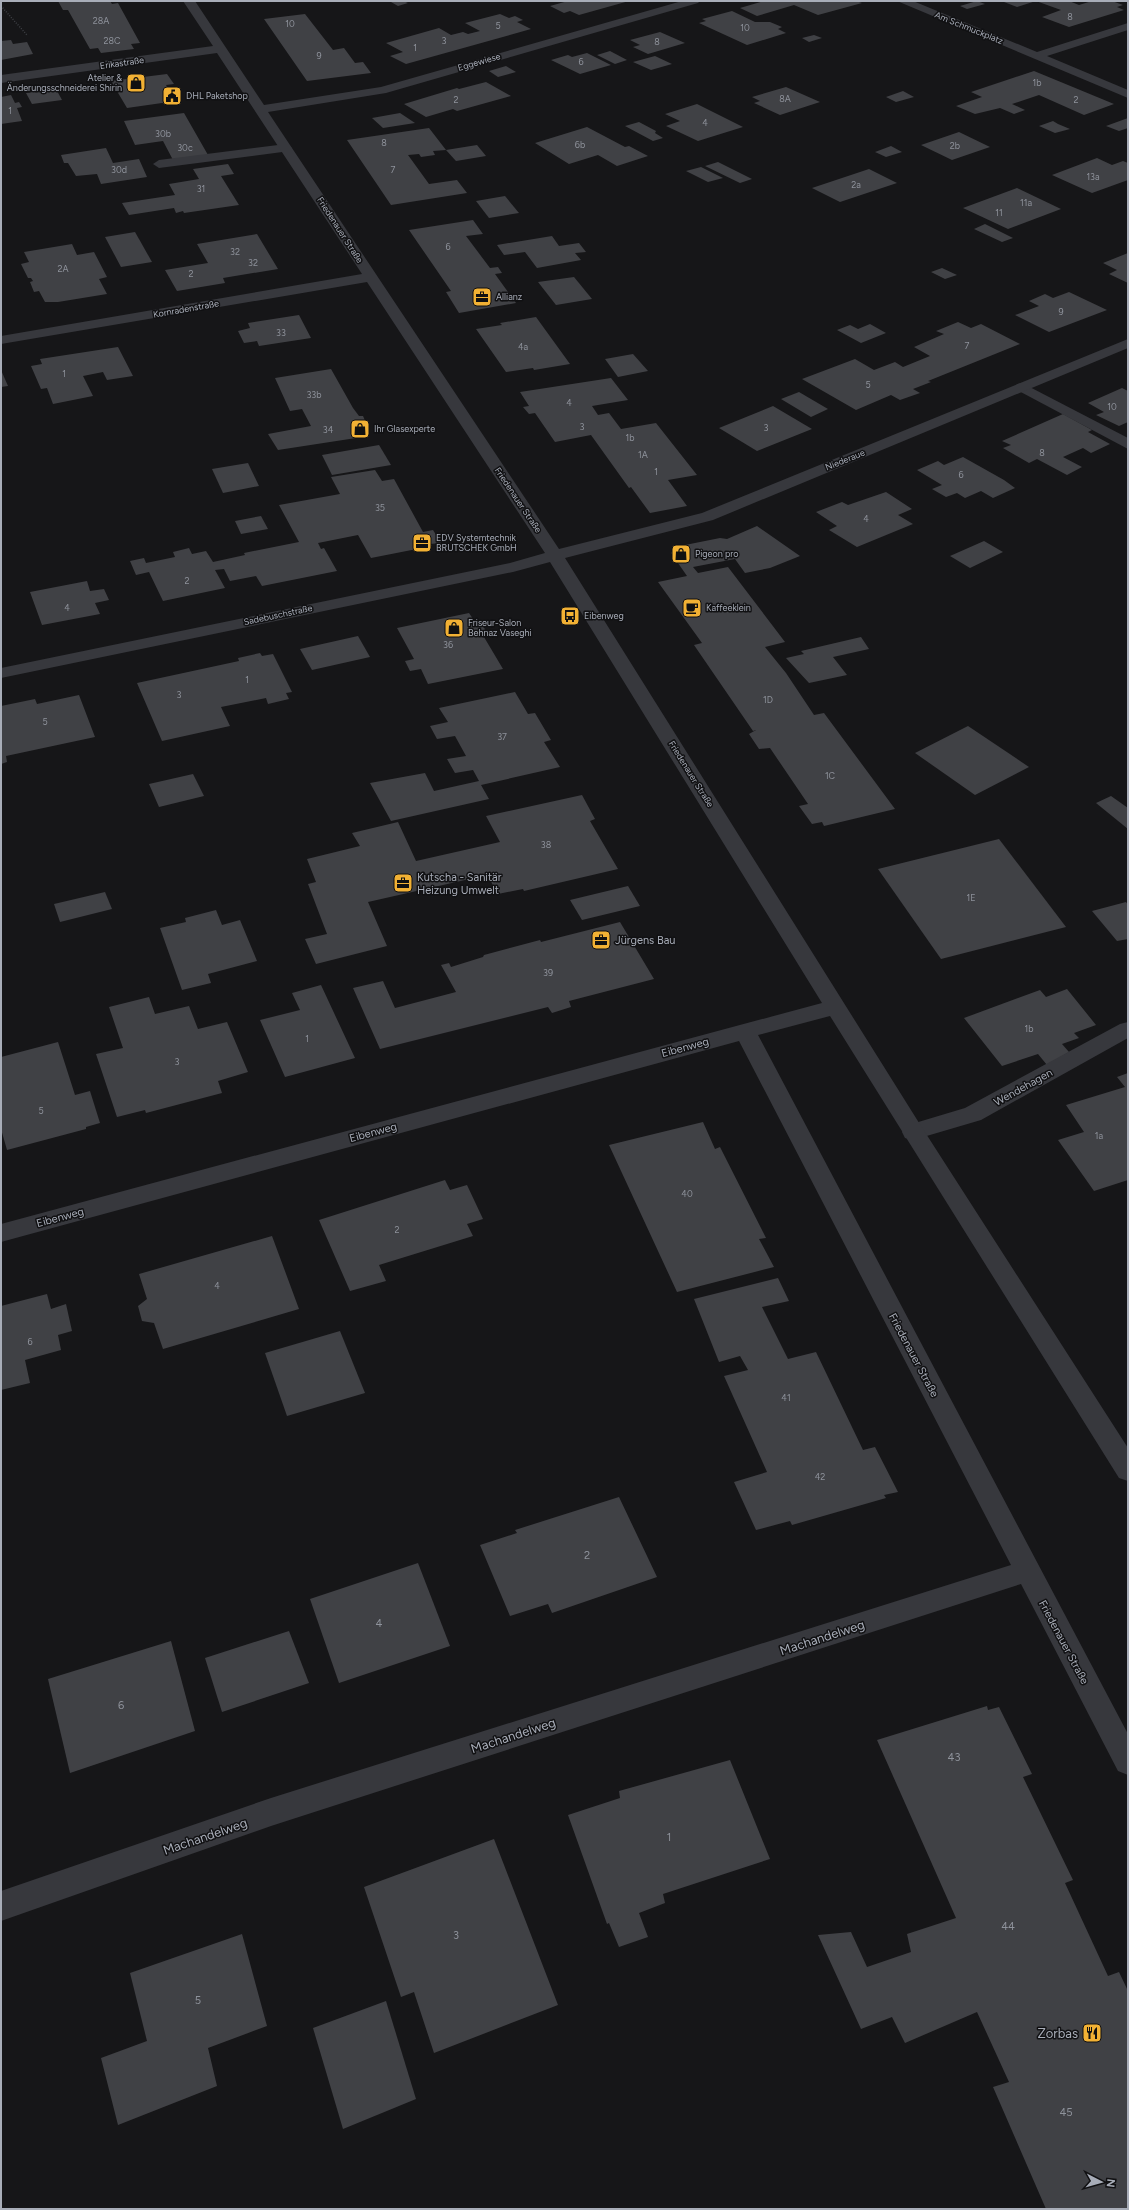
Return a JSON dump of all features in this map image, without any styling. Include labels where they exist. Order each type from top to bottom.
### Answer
[{"type":"street","name":"Friedenauer Straße","points":[[189,1],[219,49],[261,109],[370,277],[554,554],[913,1132],[1128,1470]]},
{"type":"street","name":"Eggewiese","points":[[261,109],[382,90],[694,1]]},
{"type":"street","name":"Am Schmuckplatz","points":[[903,1],[1128,94]]},
{"type":"street","points":[[1036,56],[1128,26]]},
{"type":"street","name":"Erikastraße","points":[[1,79],[219,49]]},
{"type":"street","points":[[159,164],[286,148]]},
{"type":"street","name":"Kornradenstraße","points":[[1,340],[370,277]]},
{"type":"street","name":"Niederaue","points":[[554,554],[706,517],[1128,343]]},
{"type":"street","points":[[1022,387],[1128,444]]},
{"type":"street","name":"Sadebuschstraße","points":[[1,673],[513,567],[554,554]]},
{"type":"street","points":[[745,1031],[836,1007]]},
{"type":"street","name":"Wendehagen","points":[[913,1132],[973,1114],[1128,1029]]},
{"type":"street","name":"Friedenauer Straße","points":[[745,1031],[1128,1762]]},
{"type":"street","name":"Eibenweg","points":[[1,1233],[745,1031]]},
{"type":"street","name":"Machandelweg","points":[[1,1906],[271,1812],[1027,1571]]},
{"type":"path","points":[[1,6],[27,35]]},
{"type":"building","points":[[58,1],[110,1],[112,4],[118,3],[140,43],[131,44],[134,49],[101,53],[98,48],[90,49],[68,10],[63,10]]},
{"type":"building","points":[[403,1],[408,3],[398,6],[391,2]]},
{"type":"building","points":[[568,1],[629,1],[579,15],[570,11],[564,13],[550,6]]},
{"type":"building","points":[[764,1],[856,1],[862,3],[818,15],[794,5],[757,16],[740,8]]},
{"type":"building","points":[[977,1],[985,4],[967,9],[960,6]]},
{"type":"building","points":[[1036,1],[1017,7],[1004,2]]},
{"type":"building","points":[[1036,1],[1069,1],[1079,5],[1092,1],[1112,1],[1123,5],[1117,7],[1124,10],[1069,27],[1042,17],[1061,10]]},
{"type":"building","points":[[732,11],[755,22],[770,22],[782,27],[778,29],[786,33],[747,45],[699,23],[706,21],[702,19]]},
{"type":"building","points":[[305,14],[333,50],[344,48],[355,63],[363,62],[371,73],[307,81],[264,19]]},
{"type":"building","points":[[500,14],[509,18],[515,16],[523,20],[517,22],[531,29],[406,64],[390,56],[403,52],[386,43],[439,28],[451,35],[463,32],[468,34],[480,31],[465,23]]},
{"type":"building","points":[[660,32],[685,43],[648,54],[633,47],[640,45],[630,40]]},
{"type":"building","points":[[814,35],[822,38],[809,42],[802,38]]},
{"type":"building","points":[[11,40],[13,44],[27,42],[33,54],[1,60],[1,41]]},
{"type":"building","points":[[610,51],[627,60],[615,64],[597,55]]},
{"type":"building","points":[[587,53],[611,65],[580,74],[551,60],[568,55],[572,57]]},
{"type":"building","points":[[655,56],[672,64],[651,70],[633,62]]},
{"type":"building","points":[[506,66],[516,72],[498,77],[489,71]]},
{"type":"building","points":[[1034,71],[1114,104],[1084,115],[1039,95],[1012,104],[1025,110],[1014,114],[1000,108],[975,114],[956,106],[982,97],[971,92]]},
{"type":"building","points":[[167,74],[174,84],[166,85],[176,101],[127,108],[111,81]]},
{"type":"building","points":[[486,82],[511,96],[457,111],[453,109],[426,117],[404,104],[457,88],[459,89]]},
{"type":"building","points":[[786,87],[820,102],[780,115],[754,103],[760,101],[752,97]]},
{"type":"building","points":[[56,89],[62,100],[32,104],[26,93]]},
{"type":"building","points":[[903,91],[914,97],[896,102],[886,97]]},
{"type":"building","points":[[11,95],[15,103],[19,102],[22,107],[17,108],[22,121],[1,124],[1,97]]},
{"type":"building","points":[[697,104],[743,127],[698,141],[666,126],[680,121],[665,114]]},
{"type":"building","points":[[184,113],[208,155],[173,160],[163,141],[135,145],[124,121]]},
{"type":"building","points":[[400,113],[415,123],[383,128],[372,118]]},
{"type":"building","points":[[1128,118],[1128,128],[1119,131],[1106,126]]},
{"type":"building","points":[[1053,121],[1070,129],[1055,133],[1039,126]]},
{"type":"building","points":[[639,122],[656,131],[655,133],[663,138],[653,141],[625,126]]},
{"type":"building","points":[[587,127],[625,147],[629,146],[648,156],[617,166],[598,155],[569,164],[535,143]]},
{"type":"building","points":[[429,128],[446,150],[433,151],[435,155],[421,157],[419,154],[408,155],[429,184],[457,180],[467,193],[391,205],[347,140]]},
{"type":"building","points":[[959,132],[990,147],[952,160],[921,145]]},
{"type":"building","points":[[477,145],[486,156],[456,161],[446,150]]},
{"type":"building","points":[[891,146],[902,152],[886,157],[875,152]]},
{"type":"building","points":[[106,148],[113,163],[139,159],[147,177],[101,184],[97,174],[76,176],[68,163],[64,163],[61,155]]},
{"type":"building","points":[[1097,158],[1112,165],[1123,161],[1128,163],[1128,180],[1092,193],[1052,175]]},
{"type":"building","points":[[718,162],[752,179],[740,183],[705,166]]},
{"type":"building","points":[[228,164],[234,174],[221,176],[239,205],[184,213],[183,211],[176,213],[174,208],[129,215],[122,203],[175,195],[169,184],[199,179],[193,169]]},
{"type":"building","points":[[701,167],[723,178],[708,182],[686,171]]},
{"type":"building","points":[[869,169],[897,183],[840,202],[812,188]]},
{"type":"building","points":[[1017,188],[1061,209],[1008,229],[963,208]]},
{"type":"building","points":[[505,196],[519,213],[489,218],[476,201]]},
{"type":"building","points":[[473,220],[483,234],[466,236],[490,268],[498,267],[502,273],[495,274],[516,303],[459,313],[446,292],[451,291],[409,230]]},
{"type":"building","points":[[985,224],[1013,238],[1002,242],[974,229]]},
{"type":"building","points":[[135,232],[152,262],[121,267],[105,237]]},
{"type":"building","points":[[257,234],[278,269],[223,278],[225,283],[177,291],[165,270],[208,263],[197,244]]},
{"type":"building","points":[[552,236],[559,246],[579,243],[586,252],[575,253],[581,260],[537,268],[525,252],[504,255],[497,245]]},
{"type":"building","points":[[72,244],[77,255],[94,252],[107,277],[99,279],[107,294],[58,302],[45,302],[39,291],[34,292],[30,282],[33,281],[31,278],[28,278],[21,264],[29,262],[24,252]]},
{"type":"building","points":[[1128,253],[1128,283],[1109,274],[1117,270],[1103,263]]},
{"type":"building","points":[[942,268],[957,275],[945,279],[931,272]]},
{"type":"building","points":[[574,277],[592,299],[556,305],[538,282]]},
{"type":"building","points":[[1069,292],[1107,310],[1049,332],[1015,315],[1039,306],[1029,301],[1045,294],[1053,298]]},
{"type":"building","points":[[299,315],[311,338],[259,346],[257,341],[244,343],[238,331],[250,328],[248,323]]},
{"type":"building","points":[[536,317],[570,364],[534,370],[533,368],[506,372],[476,329]]},
{"type":"building","points":[[958,322],[971,328],[981,324],[1020,344],[928,381],[931,382],[913,389],[920,393],[900,400],[891,395],[856,410],[802,379],[855,359],[874,370],[895,362],[903,367],[930,356],[914,347],[944,334],[936,331]]},
{"type":"building","points":[[870,324],[886,333],[861,343],[837,330],[850,325],[858,329]]},
{"type":"building","points":[[118,347],[133,376],[107,380],[103,372],[83,376],[93,396],[53,404],[47,388],[41,389],[31,366],[42,364],[40,359]]},
{"type":"building","points":[[633,354],[648,371],[618,377],[605,359]]},
{"type":"building","points":[[331,369],[353,408],[359,416],[363,416],[367,425],[364,426],[369,436],[278,450],[268,434],[311,426],[302,409],[290,411],[275,378]]},
{"type":"building","points":[[1,370],[8,386],[1,387]]},
{"type":"building","points":[[611,378],[628,400],[592,406],[598,415],[609,413],[621,429],[656,423],[697,475],[668,480],[687,506],[650,513],[631,487],[629,488],[591,435],[555,442],[535,413],[529,414],[523,407],[529,406],[520,392]]},
{"type":"building","points":[[1122,388],[1128,391],[1128,422],[1119,426],[1096,415],[1104,412],[1088,403]]},
{"type":"building","points":[[799,392],[828,409],[811,417],[781,399]]},
{"type":"building","points":[[773,406],[812,429],[757,451],[719,428]]},
{"type":"building","points":[[1063,414],[1092,430],[1088,432],[1110,444],[1091,453],[1083,448],[1063,457],[1082,467],[1067,475],[1037,459],[1029,463],[1003,448],[1011,445],[1002,441]]},
{"type":"building","points":[[379,445],[391,465],[332,475],[322,455]]},
{"type":"building","points":[[963,457],[1004,480],[1015,488],[993,498],[981,491],[965,498],[957,493],[946,497],[932,489],[942,485],[917,470],[938,461],[944,465]]},
{"type":"building","points":[[248,463],[259,486],[223,493],[212,469]]},
{"type":"building","points":[[375,470],[382,481],[394,479],[423,532],[433,530],[441,543],[430,544],[432,546],[371,558],[358,535],[318,543],[321,549],[324,548],[337,571],[262,586],[256,576],[230,581],[224,569],[215,570],[225,588],[163,601],[149,572],[136,575],[130,561],[144,558],[146,563],[175,557],[173,552],[189,548],[192,554],[206,551],[213,562],[245,555],[244,553],[299,542],[279,505],[340,494],[331,477]]},
{"type":"building","points":[[886,492],[912,509],[898,515],[913,524],[857,547],[829,530],[837,526],[816,512],[842,502],[848,505]]},
{"type":"building","points":[[261,516],[268,529],[241,534],[235,521]]},
{"type":"building","points":[[757,526],[800,556],[770,568],[745,573],[735,559],[693,567],[698,573],[728,567],[785,642],[765,647],[786,673],[814,715],[824,713],[895,809],[824,826],[822,822],[812,824],[799,806],[808,804],[770,748],[759,749],[749,734],[756,730],[753,731],[694,645],[702,643],[658,582],[687,576],[671,553],[675,547],[720,538],[727,539]]},
{"type":"building","points":[[984,541],[1003,552],[970,568],[950,556]]},
{"type":"building","points":[[87,581],[90,591],[104,589],[109,600],[95,603],[100,614],[42,625],[30,592]]},
{"type":"building","points":[[469,613],[475,622],[480,621],[486,631],[481,632],[503,669],[428,684],[421,669],[410,671],[405,661],[414,659],[397,628]]},
{"type":"building","points":[[358,636],[370,657],[312,670],[300,649]]},
{"type":"building","points":[[861,637],[869,649],[833,657],[847,675],[809,683],[786,658],[804,654],[801,651]]},
{"type":"building","points":[[260,653],[262,656],[273,654],[292,692],[286,693],[289,699],[268,704],[266,698],[221,707],[230,726],[162,741],[137,683],[239,661],[238,658]]},
{"type":"building","points":[[515,692],[528,714],[535,713],[551,740],[544,742],[560,767],[481,785],[489,799],[391,821],[370,783],[425,773],[434,791],[479,781],[473,770],[455,773],[447,759],[466,756],[455,736],[437,739],[430,726],[448,722],[439,708]]},
{"type":"building","points":[[79,695],[95,737],[6,756],[7,762],[1,764],[1,706],[35,699],[37,704]]},
{"type":"building","points":[[968,726],[1029,767],[975,795],[915,753]]},
{"type":"building","points":[[193,774],[204,796],[159,807],[149,784]]},
{"type":"building","points":[[582,795],[595,819],[590,821],[618,869],[524,891],[523,889],[498,894],[487,875],[368,902],[387,946],[316,964],[305,939],[327,934],[308,884],[316,882],[307,859],[360,846],[352,833],[398,822],[416,861],[500,842],[486,816]]},
{"type":"building","points":[[1111,796],[1128,808],[1128,829],[1096,803]]},
{"type":"building","points":[[999,839],[1066,927],[941,959],[878,869]]},
{"type":"building","points":[[628,886],[640,906],[582,920],[570,900]]},
{"type":"building","points":[[105,892],[112,909],[60,922],[54,904]]},
{"type":"building","points":[[1126,902],[1128,905],[1128,939],[1117,941],[1092,911]]},
{"type":"building","points":[[216,910],[222,925],[240,920],[257,961],[208,974],[211,983],[182,990],[160,928],[186,922],[185,918]]},
{"type":"building","points":[[620,922],[654,979],[569,1001],[571,1007],[552,1013],[548,1007],[380,1049],[353,988],[383,981],[395,1008],[456,992],[441,965],[449,963],[451,967],[483,957],[484,955],[540,940],[541,942]]},
{"type":"building","points":[[321,985],[355,1058],[285,1077],[260,1020],[300,1010],[292,993]]},
{"type":"building","points":[[1067,989],[1096,1025],[1074,1033],[1079,1038],[1062,1044],[1069,1052],[1047,1065],[1038,1054],[1002,1066],[964,1018],[1040,990],[1046,997]]},
{"type":"building","points":[[149,997],[155,1014],[189,1006],[198,1029],[227,1022],[248,1072],[218,1081],[222,1093],[146,1113],[145,1110],[117,1117],[96,1054],[123,1048],[109,1007]]},
{"type":"building","points":[[58,1042],[75,1095],[90,1091],[100,1123],[86,1127],[86,1129],[7,1150],[1,1129],[1,1057]]},
{"type":"building","points":[[1128,1073],[1128,1180],[1094,1191],[1058,1140],[1084,1132],[1066,1105],[1125,1087],[1117,1077]]},
{"type":"building","points":[[703,1122],[715,1149],[720,1147],[766,1238],[759,1239],[774,1267],[677,1292],[609,1145]]},
{"type":"building","points":[[445,1180],[450,1190],[467,1185],[483,1219],[467,1224],[473,1236],[379,1265],[386,1281],[350,1291],[319,1220]]},
{"type":"building","points":[[272,1236],[299,1309],[163,1349],[154,1323],[142,1321],[138,1306],[147,1299],[139,1274]]},
{"type":"building","points":[[778,1278],[789,1301],[762,1307],[788,1359],[816,1352],[863,1450],[875,1447],[898,1492],[884,1495],[886,1498],[792,1525],[790,1521],[756,1530],[734,1482],[767,1472],[724,1376],[748,1370],[740,1356],[719,1362],[694,1299]]},
{"type":"building","points":[[47,1294],[51,1309],[66,1304],[72,1331],[58,1335],[61,1350],[25,1360],[30,1383],[1,1390],[1,1306]]},
{"type":"building","points":[[340,1331],[365,1393],[287,1416],[265,1353]]},
{"type":"building","points":[[619,1497],[657,1577],[552,1613],[548,1604],[510,1616],[480,1545],[517,1533],[515,1530]]},
{"type":"building","points":[[418,1563],[450,1646],[339,1683],[310,1599]]},
{"type":"building","points":[[289,1631],[309,1683],[222,1712],[205,1658]]},
{"type":"building","points":[[171,1641],[195,1731],[70,1773],[48,1679]]},
{"type":"building","points":[[987,1706],[988,1710],[999,1707],[1032,1774],[1023,1777],[1073,1880],[1065,1883],[1108,1976],[1119,1972],[1128,1991],[1128,2209],[1046,2209],[993,2087],[1009,2082],[977,2012],[905,2043],[892,2017],[861,2029],[818,1935],[851,1932],[867,1967],[911,1952],[907,1934],[956,1918],[877,1740]]},
{"type":"building","points":[[730,1760],[770,1859],[663,1894],[665,1903],[639,1913],[648,1937],[619,1947],[609,1923],[607,1924],[568,1815],[620,1798],[619,1791]]},
{"type":"building","points":[[494,1839],[558,2005],[434,2053],[414,1992],[401,1997],[364,1887]]},
{"type":"building","points":[[242,1934],[267,2026],[208,2048],[217,2086],[118,2125],[101,2058],[147,2041],[130,1973]]},
{"type":"building","points":[[386,2001],[416,2099],[343,2129],[313,2028]]},
{"type":"place","name":"Atelier & Änderungsschneiderei Shirin","points":[[136,83]]},
{"type":"place","name":"DHL Paketshop","points":[[172,96]]},
{"type":"place","name":"Allianz","points":[[482,297]]},
{"type":"place","name":"Ihr Glasexperte","points":[[360,429]]},
{"type":"place","name":"EDV Systemtechnik BRUTSCHEK GmbH","points":[[422,543]]},
{"type":"place","name":"Pigeon pro","points":[[681,554]]},
{"type":"place","name":"Kaffeeklein","points":[[692,608]]},
{"type":"place","name":"Eibenweg","points":[[570,616]]},
{"type":"place","name":"Friseur-Salon Behnaz Vaseghi","points":[[454,628]]},
{"type":"place","name":"Kutscha - Sanitär Heizung Umwelt","points":[[403,883]]},
{"type":"place","name":"Jürgens Bau","points":[[601,940]]},
{"type":"place","name":"Zorbas","points":[[1092,2033]]}]
